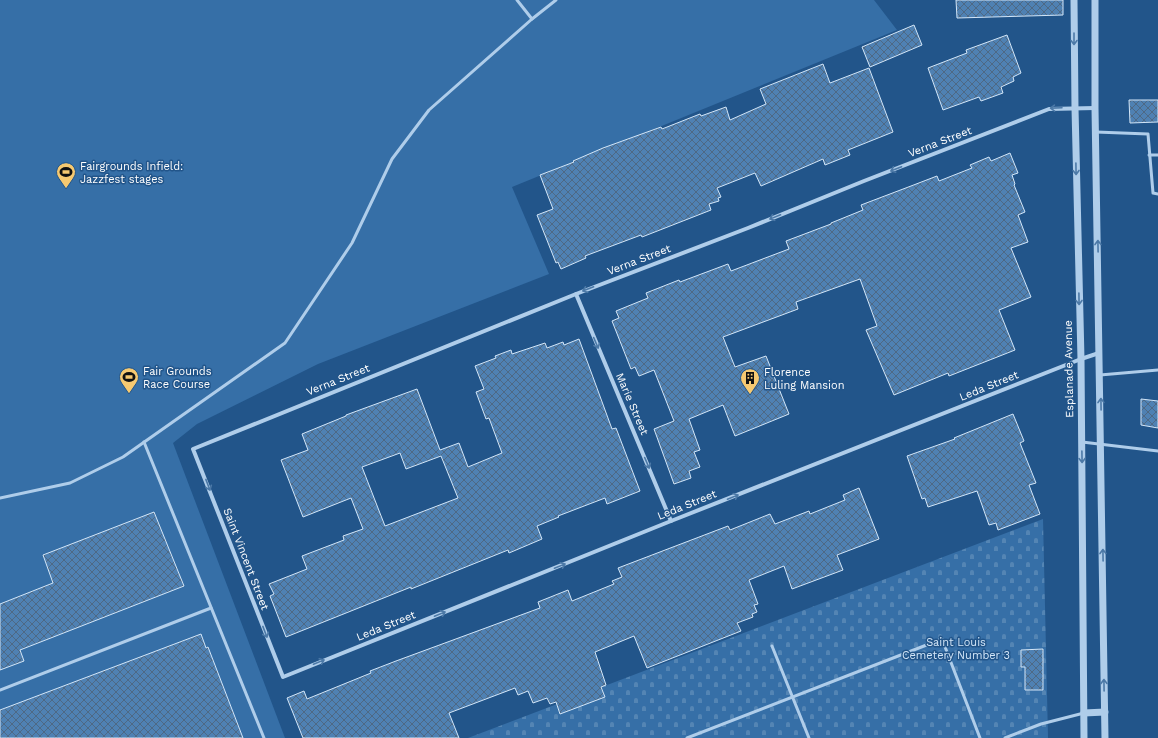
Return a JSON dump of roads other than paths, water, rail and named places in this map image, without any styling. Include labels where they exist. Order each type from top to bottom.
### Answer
[{"type":"street","name":"Esplanade Avenue","points":[[1074,0],[1081,359],[1084,738]]},
{"type":"street","points":[[1095,0],[1095,108],[1105,738]]},
{"type":"street","name":"Verna Street","points":[[193,448],[576,294],[1049,109],[1095,108]]},
{"type":"street","name":"Marie Street","points":[[576,294],[671,521]]},
{"type":"street","name":"Leda Street","points":[[283,677],[671,521],[1081,359],[1100,353]]},
{"type":"street","name":"Saint Vincent Street","points":[[193,448],[283,677]]},
{"type":"street","points":[[1084,713],[1105,712]]},
{"type":"lane","points":[[517,0],[532,19]]},
{"type":"lane","points":[[0,498],[70,484],[123,457],[285,343],[352,243],[392,159],[429,110],[532,19],[556,0]]},
{"type":"lane","points":[[1096,132],[1148,134],[1153,193],[1158,194]]},
{"type":"lane","points":[[1150,155],[1158,156]]},
{"type":"lane","points":[[1100,374],[1158,370]]},
{"type":"lane","points":[[144,442],[210,608],[264,738]]},
{"type":"lane","points":[[1082,442],[1101,443],[1158,451]]},
{"type":"lane","points":[[0,690],[210,608]]},
{"type":"lane","points":[[687,738],[942,639],[980,738]]},
{"type":"lane","points":[[772,646],[809,738]]},
{"type":"lane","points":[[1005,738],[1041,724],[1084,713]]},
{"type":"place","name":"Fairgrounds Infield: Jazzfest stages","points":[[66,189]]},
{"type":"place","name":"Fair Grounds Race Course","points":[[129,394]]},
{"type":"place","name":"Florence Luling Mansion","points":[[750,395]]},
{"type":"park label","name":"Saint Louis Cemetery Number 3","points":[[956,648]]}]
